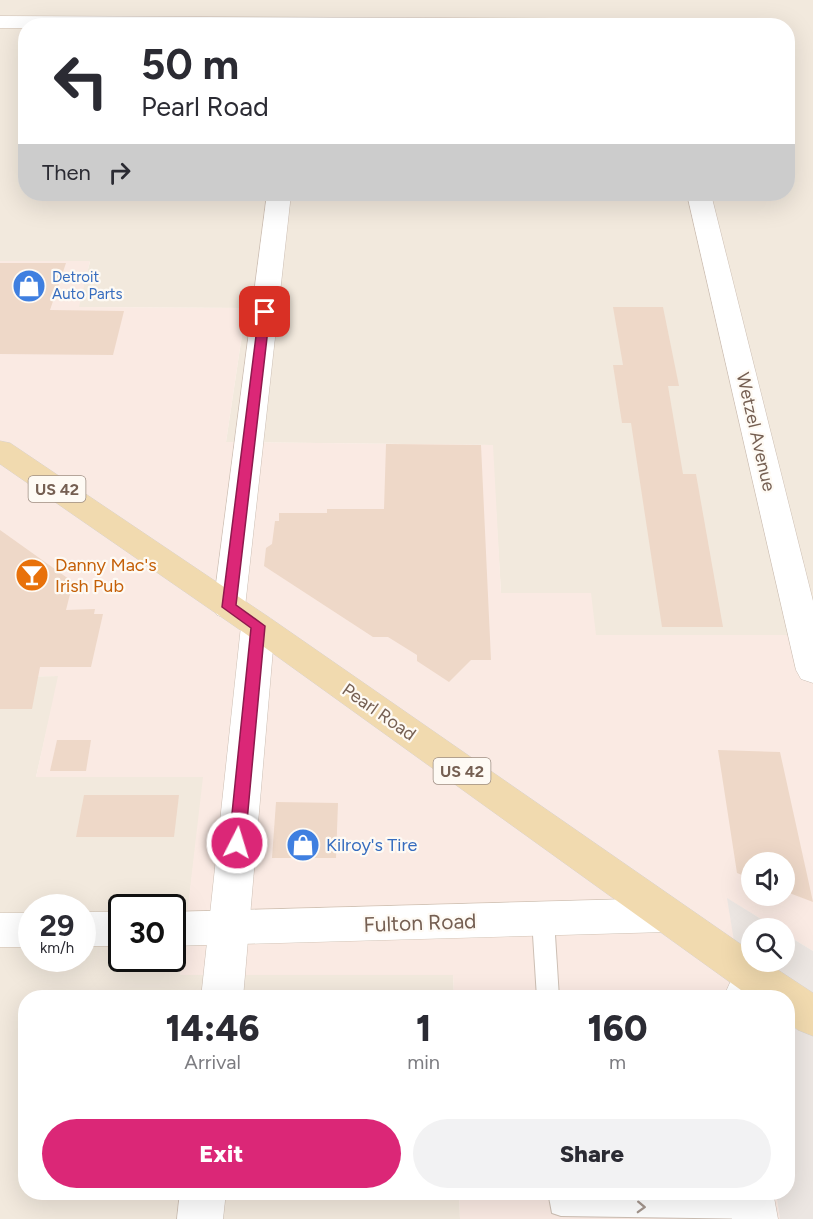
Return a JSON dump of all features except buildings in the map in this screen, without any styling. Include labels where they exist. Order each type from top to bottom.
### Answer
[{"type":"main road","name":"Pearl Road","points":[[0,450],[258,626],[666,915],[764,990]]},
{"type":"main road","name":"Pearl Road","points":[[795,1007],[813,1017]]},
{"type":"street","points":[[0,22],[18,22]]},
{"type":"street","points":[[229,607],[278,201]]},
{"type":"street","name":"Wetzel Avenue","points":[[701,201],[813,670]]},
{"type":"street","points":[[223,990],[258,626]]},
{"type":"street","name":"Fulton Road","points":[[186,929],[666,915]]},
{"type":"street","points":[[0,930],[18,930]]},
{"type":"street","points":[[200,1219],[202,1200]]},
{"type":"lane","points":[[543,919],[547,990]]},
{"type":"lane","points":[[604,1200],[753,1207]]},
{"type":"shaded area","points":[[0,0],[813,0],[813,635],[595,635],[590,593],[501,593],[492,445],[226,442],[246,308],[78,307],[90,262],[0,261]]},
{"type":"shaded area","points":[[0,261],[90,261],[79,307],[246,308],[226,442],[493,445],[501,593],[591,593],[596,635],[813,635],[813,951],[795,940],[795,918],[759,918],[728,899],[742,990],[454,990],[453,975],[180,975],[180,972],[186,972],[186,923],[203,777],[36,777],[58,676],[0,677]]},
{"type":"shaded area","points":[[59,676],[36,777],[204,777],[186,926],[186,894],[108,894],[108,972],[180,972],[180,975],[453,975],[454,990],[18,990],[18,1200],[459,1200],[460,1219],[0,1219],[0,677]]},
{"type":"shaded area","points":[[727,898],[760,918],[741,918],[741,972],[795,972],[795,940],[813,951],[813,1219],[780,1219],[777,1200],[795,1200],[795,990],[742,990]]},
{"type":"shaded area","points":[[459,1200],[777,1200],[780,1219],[460,1219]]},
{"type":"place","name":"Detroit Auto Parts","points":[[29,286]]},
{"type":"place","name":"Danny Mac's Irish Pub","points":[[32,575]]},
{"type":"place","name":"Kilroy's Tire","points":[[303,845]]},
{"type":"route","points":[[237,843],[258,626],[229,607],[265,312]]}]
